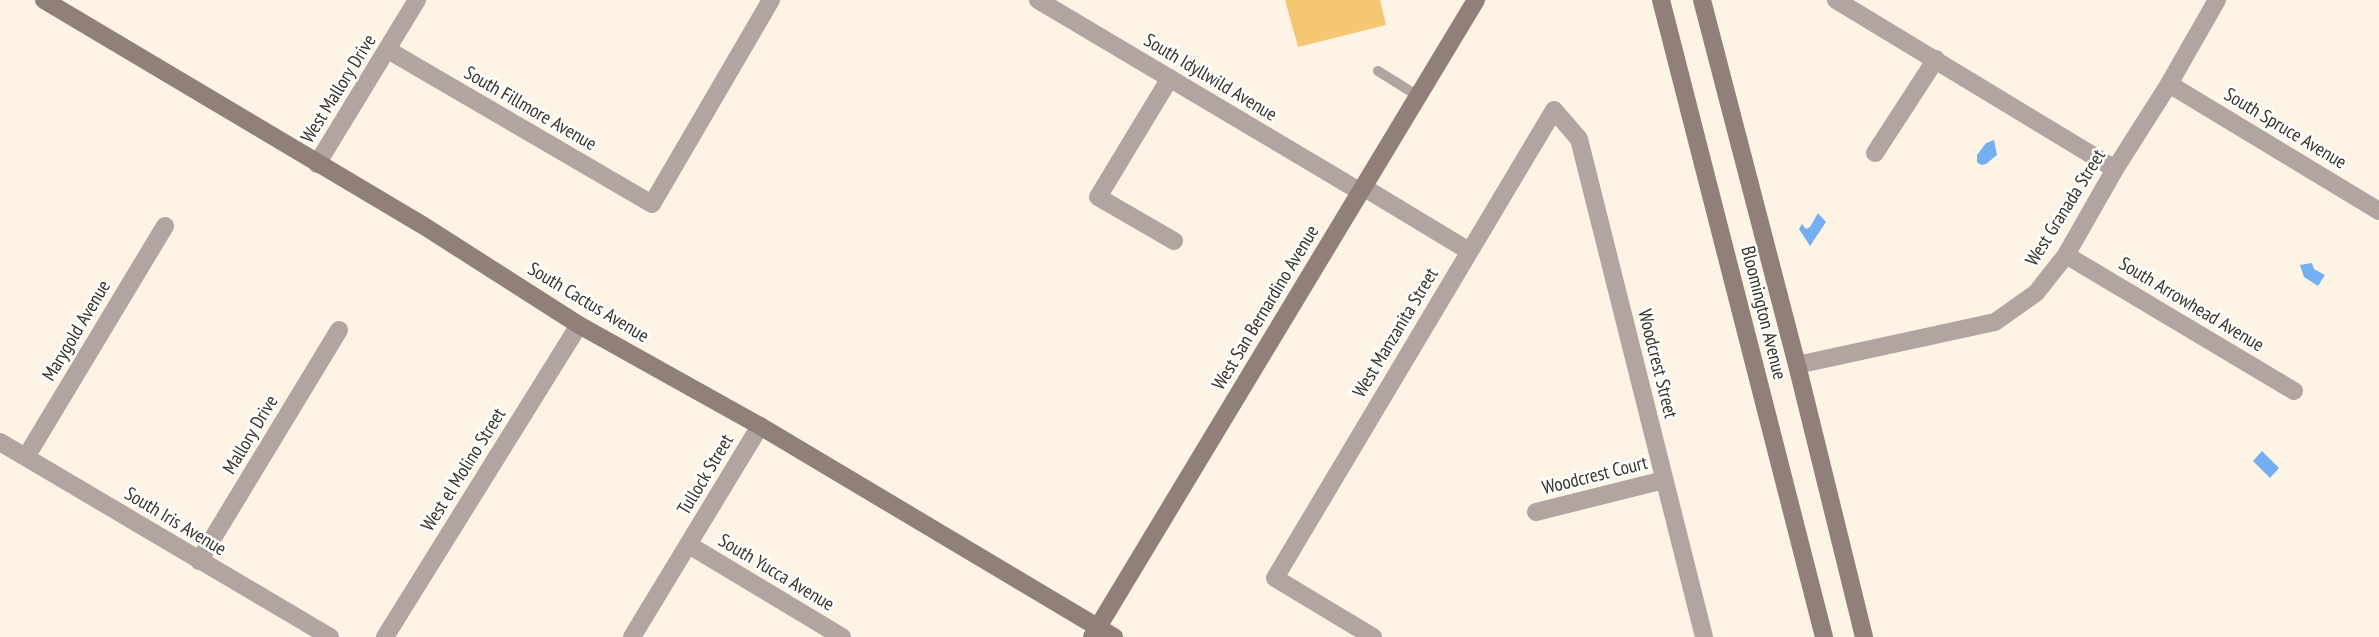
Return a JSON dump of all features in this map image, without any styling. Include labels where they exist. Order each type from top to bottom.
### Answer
[{"type":"main road","name":"South Cactus Avenue","points":[[44,0],[425,226],[579,325],[760,426],[1095,632],[1114,637]]},
{"type":"main road","name":"West San Bernardino Avenue","points":[[1095,632],[1476,0]]},
{"type":"main road","name":"Bloomington Avenue","points":[[1661,0],[1824,637]]},
{"type":"main road","name":"Bloomington Avenue","points":[[1702,0],[1797,365],[1864,637]]},
{"type":"street","name":"West Mallory Drive","points":[[317,164],[417,0]]},
{"type":"street","name":"South Fillmore Avenue","points":[[388,50],[652,204],[771,0]]},
{"type":"street","name":"South Idyllwild Avenue","points":[[1038,0],[1469,251]]},
{"type":"street","points":[[1836,0],[2115,169]]},
{"type":"street","name":"West Granada Street","points":[[1797,365],[1995,321],[2036,293],[2066,256],[2217,0]]},
{"type":"street","points":[[1875,153],[1936,59]]},
{"type":"street","points":[[1170,79],[1098,197],[1174,241]]},
{"type":"street","name":"South Spruce Avenue","points":[[2169,84],[2379,211]]},
{"type":"street","name":"West Manzanita Street","points":[[1373,637],[1275,578],[1554,110]]},
{"type":"street","name":"Woodcrest Street","points":[[1554,110],[1579,139],[1704,637]]},
{"type":"street","name":"Marygold Avenue","points":[[26,457],[165,226]]},
{"type":"street","name":"South Arrowhead Avenue","points":[[2066,256],[2294,391]]},
{"type":"street","name":"West el Molino Street","points":[[384,637],[579,325]]},
{"type":"street","name":"Mallory Drive","points":[[199,561],[339,330]]},
{"type":"street","name":"Tullock Street","points":[[632,637],[760,426]]},
{"type":"street","name":"South Iris Avenue","points":[[0,442],[330,637]]},
{"type":"street","name":"Woodcrest Court","points":[[1536,512],[1664,480]]},
{"type":"street","name":"South Yucca Avenue","points":[[688,545],[842,637]]},
{"type":"lane","points":[[1378,71],[1418,96]]},
{"type":"water","points":[[1994,140],[1997,155],[1981,165],[1977,162],[1977,155],[1986,143]]},
{"type":"water","points":[[1818,213],[1826,222],[1810,246],[1799,229],[1802,224],[1806,229],[1810,227]]},
{"type":"water","points":[[2312,263],[2314,269],[2325,275],[2318,286],[2304,277],[2300,265]]},
{"type":"water","points":[[2262,451],[2279,468],[2270,478],[2253,461]]},
{"type":"building","points":[[1285,0],[1380,0],[1386,25],[1298,47]]}]
